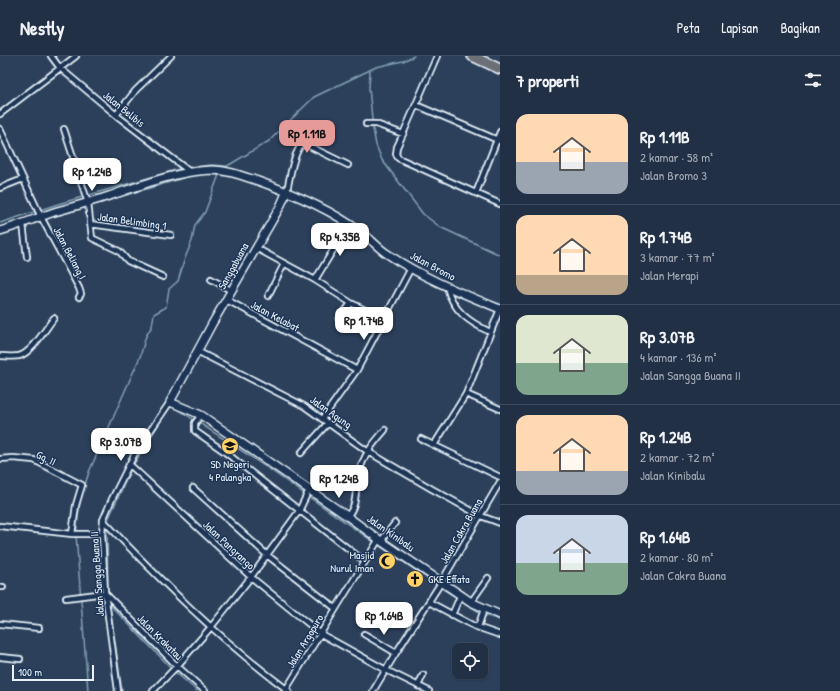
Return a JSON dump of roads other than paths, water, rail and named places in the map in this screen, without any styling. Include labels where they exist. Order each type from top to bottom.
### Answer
[{"type":"highway","points":[[472,56],[500,69]]},
{"type":"street","name":"Jalan Belibis","points":[[51,56],[60,68],[116,115],[190,172]]},
{"type":"street","points":[[0,114],[76,56]]},
{"type":"street","points":[[116,115],[136,90],[171,56]]},
{"type":"street","points":[[437,56],[396,149],[396,154],[398,158],[500,204]]},
{"type":"street","points":[[416,105],[498,141]]},
{"type":"street","points":[[371,124],[403,134]]},
{"type":"street","name":"Jalan Beliang I","points":[[0,129],[41,217],[77,284],[81,293],[79,298]]},
{"type":"street","points":[[64,129],[88,203],[91,236],[94,240],[119,251],[128,261],[163,277]]},
{"type":"street","points":[[476,193],[498,141],[500,132]]},
{"type":"street","points":[[287,191],[296,155],[299,147],[302,145],[307,145],[348,165]]},
{"type":"street","name":"Jalan Bromo","points":[[190,172],[214,170],[228,171],[287,191],[310,201],[362,232],[386,253],[411,268],[447,287],[500,309]]},
{"type":"street","points":[[0,231],[148,183],[190,172]]},
{"type":"street","points":[[0,188],[23,179]]},
{"type":"street","name":"Sanggabuana","points":[[197,351],[280,207],[287,191]]},
{"type":"street","points":[[24,224],[27,257]]},
{"type":"street","name":"Jalan Belimbing 1","points":[[90,224],[171,235]]},
{"type":"street","points":[[315,280],[349,224]]},
{"type":"street","points":[[256,248],[315,280],[351,303],[384,319]]},
{"type":"street","points":[[268,296],[284,264]]},
{"type":"street","points":[[322,419],[357,370],[411,268]]},
{"type":"street","points":[[211,279],[232,291]]},
{"type":"street","points":[[447,287],[450,298],[466,318],[490,332]]},
{"type":"street","name":"Jalan Kelabat","points":[[227,300],[357,370]]},
{"type":"street","points":[[339,320],[351,303]]},
{"type":"street","points":[[434,445],[466,394],[500,309]]},
{"type":"street","points":[[0,356],[17,356],[25,353],[35,344],[54,318]]},
{"type":"street","points":[[170,402],[197,351]]},
{"type":"street","name":"Jalan Agung","points":[[197,351],[297,402],[367,451],[481,516],[500,523]]},
{"type":"street","points":[[466,394],[500,409]]},
{"type":"street","name":"Jalan Kinibalu","points":[[170,402],[201,415],[471,602],[500,615]]},
{"type":"street","name":"Jalan Sangga Buana II","points":[[118,691],[105,593],[102,534],[103,520],[135,453],[170,402]]},
{"type":"street","points":[[201,415],[195,423],[195,431],[364,561]]},
{"type":"street","points":[[301,453],[328,423]]},
{"type":"street","points":[[347,516],[352,511],[355,502],[356,480],[367,451],[385,430]]},
{"type":"street","points":[[421,439],[500,477]]},
{"type":"street","name":"Gg. II","points":[[0,459],[13,458],[34,460],[82,485],[76,506],[74,534]]},
{"type":"street","name":"Jalan Pangrango","points":[[129,464],[251,577],[320,634],[386,670],[429,691]]},
{"type":"street","name":"Jalan Cakra Buana","points":[[373,691],[442,581],[500,482]]},
{"type":"street","points":[[193,488],[267,555],[335,608]]},
{"type":"street","points":[[153,691],[211,627],[251,577],[299,511],[309,490]]},
{"type":"street","points":[[103,520],[138,558],[197,615],[287,690]]},
{"type":"street","name":"Jalan Argopuro","points":[[287,690],[364,561],[395,523]]},
{"type":"street","points":[[0,526],[74,534],[102,534]]},
{"type":"street","points":[[471,602],[488,578]]},
{"type":"street","points":[[66,598],[105,593]]},
{"type":"street","name":"Jalan Krakatau","points":[[105,593],[177,666],[205,691]]},
{"type":"street","points":[[452,615],[461,594]]},
{"type":"street","points":[[429,602],[452,615],[500,635]]},
{"type":"street","points":[[478,627],[484,608]]},
{"type":"street","points":[[0,624],[39,628]]},
{"type":"street","points":[[364,634],[396,653]]},
{"type":"street","points":[[0,658],[20,659]]},
{"type":"street","points":[[418,686],[423,675]]},
{"type":"waterway","points":[[224,168],[269,141],[314,97],[376,67],[403,61],[414,56]]},
{"type":"waterway","points":[[370,71],[369,88],[373,129],[376,145],[382,160],[423,214],[440,227],[500,255]]},
{"type":"waterway","points":[[186,168],[211,165],[226,166]]},
{"type":"waterway","points":[[0,223],[58,204],[182,168]]},
{"type":"waterway","points":[[88,691],[76,535],[80,501],[89,472],[140,357],[146,336],[152,326],[154,314],[166,307],[169,289],[178,281],[192,241],[195,225],[205,212],[220,172]]},
{"type":"waterway","points":[[43,220],[190,176],[205,174],[219,175]]},
{"type":"waterway","points":[[176,408],[194,420]]},
{"type":"waterway","points":[[107,522],[132,467],[168,409]]},
{"type":"waterway","points":[[198,422],[266,467],[375,543]]},
{"type":"waterway","points":[[107,526],[108,594]]},
{"type":"waterway","points":[[378,545],[484,615],[500,620]]},
{"type":"waterway","points":[[109,600],[122,691]]},
{"type":"waterway","points":[[110,605],[173,670],[197,691]]},
{"type":"place","name":"SD Negeri 4 Palangka","points":[[230,446]]},
{"type":"place","name":"Masjid Nurul Iman","points":[[387,561]]},
{"type":"place","name":"GKE Effata","points":[[415,579]]}]
